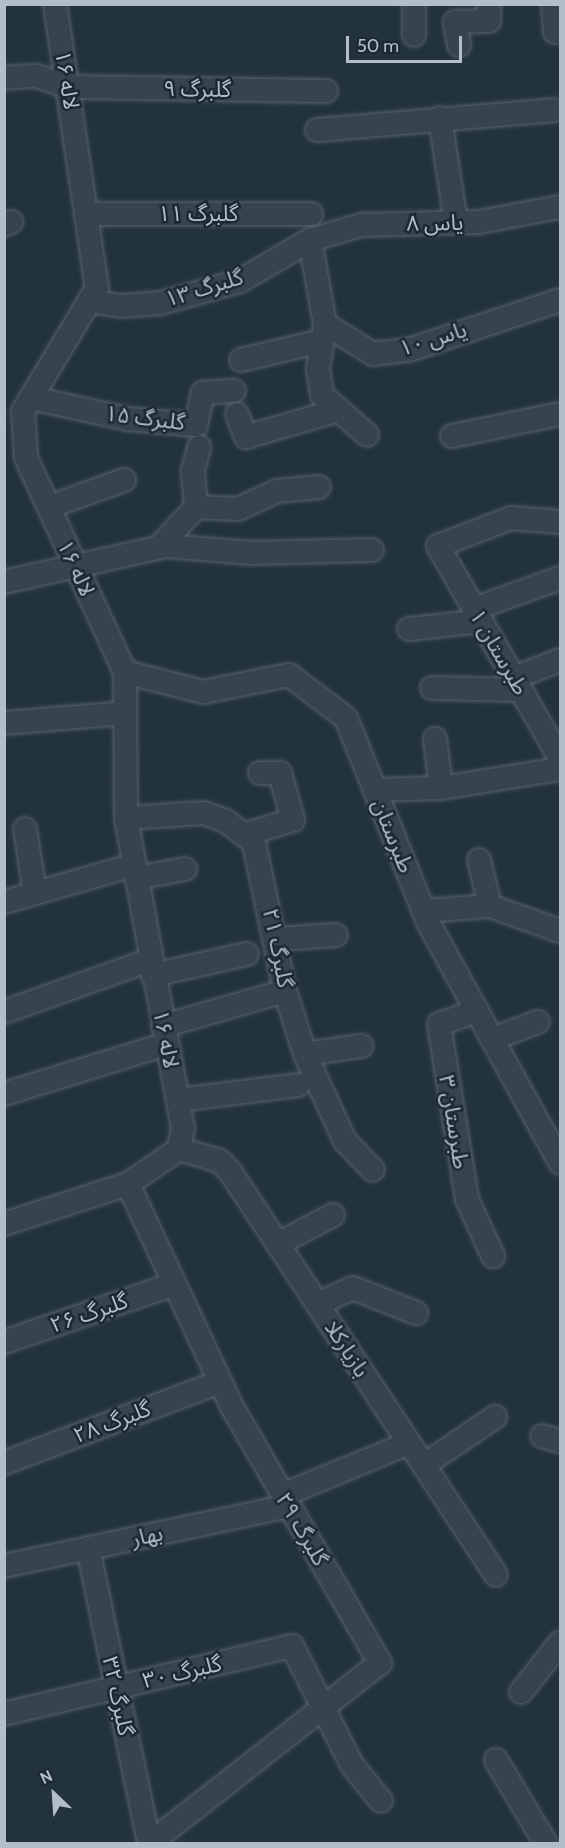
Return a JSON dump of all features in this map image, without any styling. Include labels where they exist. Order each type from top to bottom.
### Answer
[{"type":"street","name":"لاله ۱۶","points":[[55,4],[97,288],[23,411],[15,433],[125,672],[126,818],[151,968],[183,1128],[179,1149]]},
{"type":"street","points":[[414,4],[414,35]]},
{"type":"street","points":[[459,45],[455,22],[489,21],[489,4]]},
{"type":"street","points":[[553,4],[555,32]]},
{"type":"street","name":"گلبرگ ۹","points":[[4,78],[36,76],[69,87],[326,91]]},
{"type":"street","points":[[317,130],[553,110]]},
{"type":"street","points":[[440,118],[456,222]]},
{"type":"street","name":"یاس ۸","points":[[310,240],[361,225],[456,222],[561,207]]},
{"type":"street","name":"گلبرگ ۱۱","points":[[86,214],[311,214]]},
{"type":"street","points":[[310,240],[324,333],[318,369],[322,395],[367,435]]},
{"type":"street","name":"گلبرگ ۱۳","points":[[89,301],[161,303],[240,281],[310,240]]},
{"type":"street","name":"یاس ۱۰","points":[[324,333],[373,354],[412,349],[561,300]]},
{"type":"street","points":[[241,360],[324,333]]},
{"type":"street","name":"گلبرگ ۱۵","points":[[31,399],[128,419],[196,425],[203,393],[236,403],[246,437],[339,410]]},
{"type":"street","points":[[4,405],[15,433]]},
{"type":"street","points":[[452,435],[561,414]]},
{"type":"street","points":[[159,547],[196,507],[193,470],[199,447]]},
{"type":"street","points":[[49,507],[124,480]]},
{"type":"street","points":[[196,507],[238,509],[277,490],[319,486]]},
{"type":"street","name":"طبرستان ۱","points":[[561,522],[511,518],[438,546],[561,758]]},
{"type":"street","points":[[4,582],[75,564],[159,547],[251,553],[372,550]]},
{"type":"street","points":[[409,629],[478,615],[561,578]]},
{"type":"street","points":[[432,688],[518,684],[561,660]]},
{"type":"street","name":"طبرستان","points":[[125,672],[203,692],[289,675],[346,718],[424,911],[561,1162]]},
{"type":"street","points":[[4,723],[125,713]]},
{"type":"street","points":[[435,739],[441,788]]},
{"type":"street","points":[[375,790],[441,788],[561,769]]},
{"type":"street","points":[[126,818],[204,813],[246,834],[293,820],[280,773],[261,774]]},
{"type":"street","points":[[25,829],[35,893]]},
{"type":"street","name":"گلبرگ ۲۱","points":[[246,834],[260,853],[285,991],[305,1054],[345,1141],[373,1170]]},
{"type":"street","points":[[479,860],[490,906]]},
{"type":"street","points":[[4,902],[135,871],[185,869]]},
{"type":"street","points":[[424,911],[490,906],[561,931]]},
{"type":"street","points":[[277,939],[336,935]]},
{"type":"street","points":[[4,1012],[151,968],[247,954]]},
{"type":"street","points":[[4,1094],[285,991]]},
{"type":"street","name":"طبرستان ۳","points":[[477,1011],[439,1024],[467,1199],[493,1256]]},
{"type":"street","points":[[492,1039],[538,1022]]},
{"type":"street","points":[[305,1054],[361,1046]]},
{"type":"street","points":[[178,1100],[298,1085]]},
{"type":"street","points":[[4,1224],[128,1184],[179,1149]]},
{"type":"street","name":"بازیارکلا","points":[[179,1149],[220,1161],[278,1244],[496,1575]]},
{"type":"street","name":"گلبرگ ۲۹","points":[[128,1184],[220,1382],[380,1663],[149,1843]]},
{"type":"street","points":[[278,1244],[333,1215]]},
{"type":"street","name":"گلبرگ ۲۶","points":[[4,1342],[174,1284]]},
{"type":"street","points":[[318,1304],[353,1288],[416,1313]]},
{"type":"street","name":"گلبرگ ۲۸","points":[[4,1463],[220,1382]]},
{"type":"street","points":[[424,1465],[495,1417]]},
{"type":"street","name":"بهار","points":[[4,1566],[286,1501],[409,1443]]},
{"type":"street","name":"گلبرگ ۳۲","points":[[88,1548],[149,1843]]},
{"type":"street","points":[[521,1692],[561,1643]]},
{"type":"street","name":"گلبرگ ۳۰","points":[[4,1714],[292,1646],[323,1708]]},
{"type":"street","points":[[323,1708],[352,1766],[381,1801]]},
{"type":"street","points":[[496,1760],[546,1844]]}]
